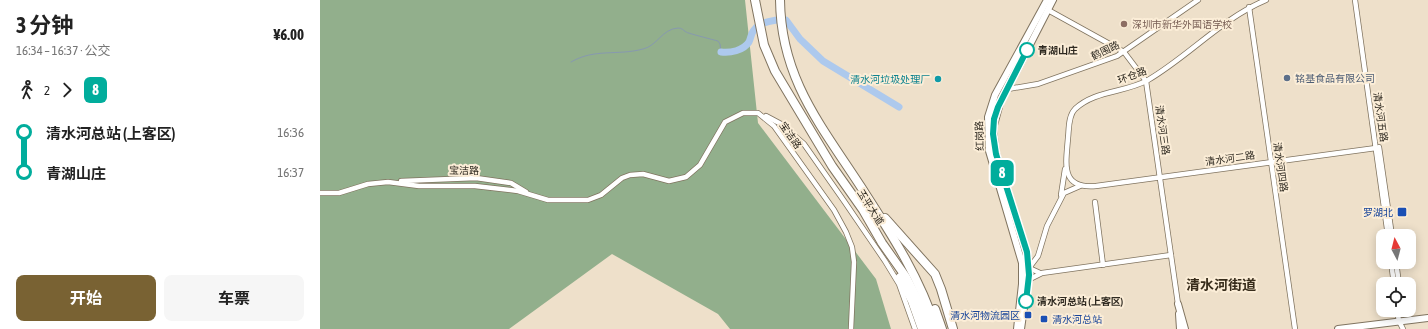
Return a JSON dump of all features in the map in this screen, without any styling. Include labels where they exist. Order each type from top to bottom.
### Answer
[{"type":"highway","name":"玉平大道","points":[[755,0],[764,45],[775,71],[832,166],[863,210],[882,243],[900,266],[910,283],[929,329]]},
{"type":"highway","name":"玉平大道","points":[[780,0],[782,30],[788,59],[809,105],[912,270],[930,310],[936,329]]},
{"type":"highway","points":[[860,186],[883,215],[935,274],[953,329]]},
{"type":"highway","points":[[883,215],[915,268],[932,302],[942,329]]},
{"type":"highway","points":[[882,243],[907,290],[922,329]]},
{"type":"main road","name":"红岗路","points":[[1016,329],[1022,284],[1022,263],[991,160],[987,135],[988,117],[992,102],[1047,0]]},
{"type":"main road","name":"红岗路","points":[[1021,329],[1029,268],[1027,252],[994,144],[993,129],[996,115],[1012,80],[1053,0]]},
{"type":"main road","points":[[1006,76],[1011,75],[1012,80]]},
{"type":"main road","name":"清水河三路","points":[[1178,304],[1180,329]]},
{"type":"main road","name":"清水河三路","points":[[1178,304],[1185,329]]},
{"type":"main road","points":[[1338,329],[1401,325],[1428,318]]},
{"type":"main road","points":[[1369,329],[1428,321]]},
{"type":"street","name":"鹤围路","points":[[1008,89],[1050,80],[1108,60],[1124,52],[1198,0]]},
{"type":"street","name":"环仓路","points":[[1080,186],[1067,174],[1066,158],[1073,110],[1090,98],[1146,81],[1175,62],[1238,13],[1266,0]]},
{"type":"street","name":"清水河五路","points":[[1355,0],[1378,147],[1387,229]]},
{"type":"street","name":"清水河四路","points":[[1249,7],[1295,329]]},
{"type":"street","name":"清水河三路","points":[[1048,10],[1124,52],[1146,81],[1178,304]]},
{"type":"street","name":"宝洁路","points":[[393,182],[419,186],[475,186],[513,190],[548,200],[588,200],[601,195],[622,178],[630,174],[643,174],[669,181],[683,178],[693,173],[700,165],[725,122],[743,113],[758,113],[769,120],[774,126],[834,210],[846,232],[854,255],[851,329]]},
{"type":"street","points":[[758,113],[781,124],[804,144],[885,261],[899,284],[915,329]]},
{"type":"street","name":"清水河二路","points":[[1080,186],[1086,187],[1378,147]]},
{"type":"street","points":[[1378,147],[1391,229]]},
{"type":"street","points":[[1042,273],[1029,268],[1038,256],[1048,226],[1061,197],[1066,158]]},
{"type":"street","name":"宝洁路","points":[[320,193],[339,193],[373,183],[476,178],[511,183],[531,195]]},
{"type":"street","points":[[1061,197],[1064,193],[1080,186]]},
{"type":"street","points":[[1095,202],[1104,265]]},
{"type":"street","points":[[1028,280],[1042,273],[1171,255]]},
{"type":"green space","points":[[320,0],[745,0],[758,123],[876,279],[891,329],[730,329],[718,314],[612,254],[509,329],[320,329]]},
{"type":"waterway","points":[[721,52],[732,52],[743,48],[749,42],[756,27],[764,23],[786,20],[800,39],[823,61],[899,107]]},
{"type":"waterway","points":[[571,62],[589,55],[643,49],[652,45],[668,31],[678,28],[687,33],[718,41],[721,52]]},
{"type":"bus line","name":"8","points":[[1026,301],[1029,275],[1027,252],[996,154],[993,129],[994,119],[998,107],[1027,50]]},
{"type":"place","name":"深圳市新华外国语学校","points":[[1124,24]]},
{"type":"place","name":"青湖山庄","points":[[1027,50]]},
{"type":"place","name":"铭基食品有限公司","points":[[1287,78]]},
{"type":"place","name":"清水河垃圾处理厂","points":[[938,79]]},
{"type":"place","name":"罗湖北","points":[[1402,212]]},
{"type":"place","name":"清水河总站 (上客区)","points":[[1026,301]]},
{"type":"place","name":"清水河物流园区","points":[[1028,315]]},
{"type":"place","name":"清水河总站","points":[[1044,319]]},
{"type":"district","name":"清水河街道","points":[[1221,285]]}]
